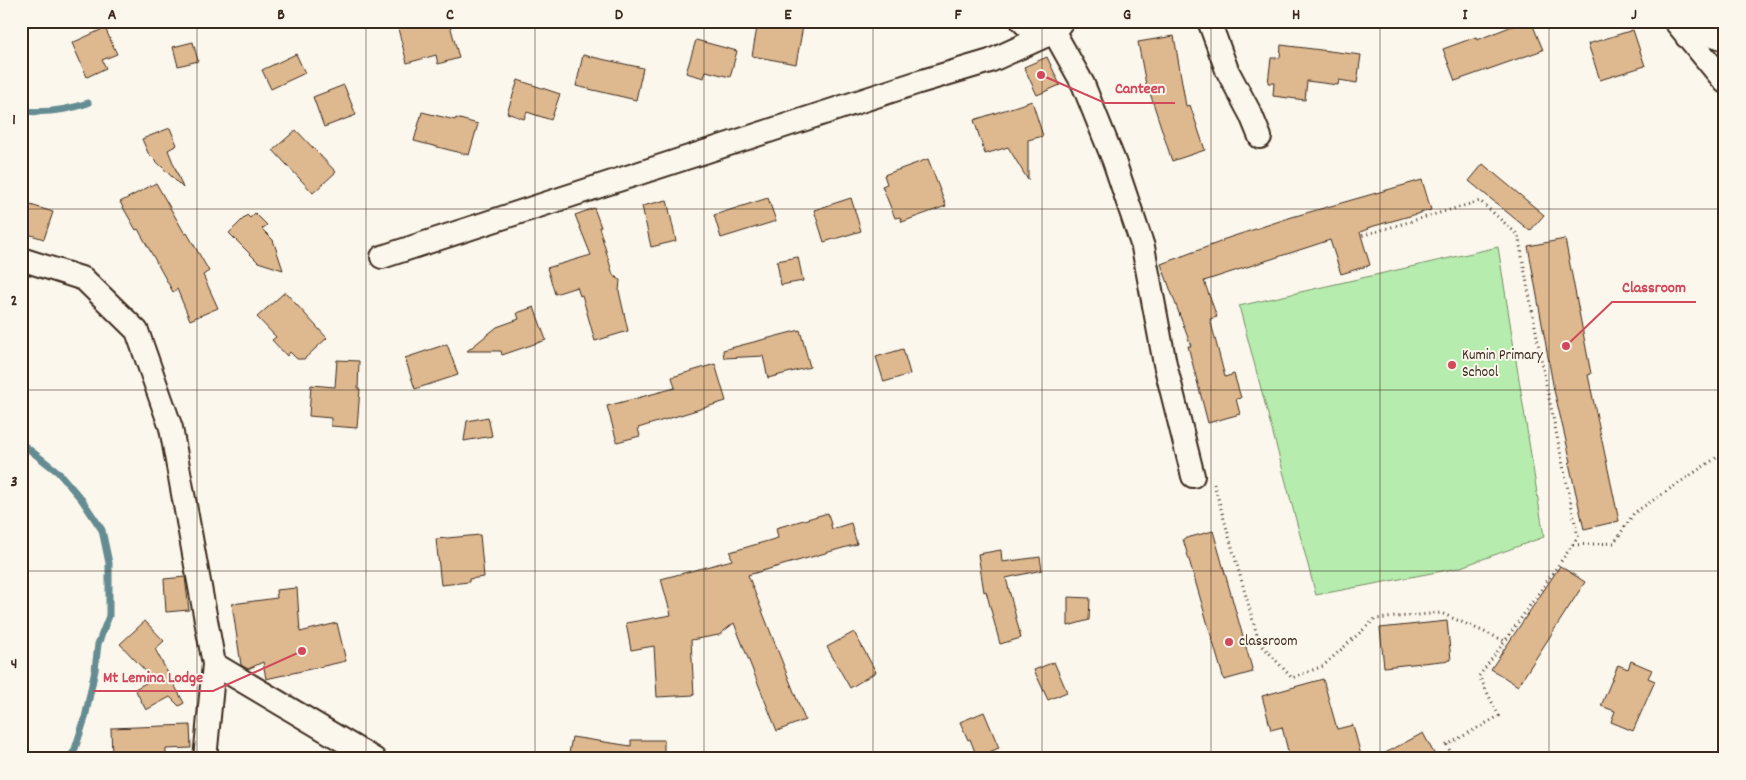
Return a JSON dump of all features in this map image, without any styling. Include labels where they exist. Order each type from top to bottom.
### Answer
[{"type":"street","points":[[1022,21],[1027,26],[1058,27]]},
{"type":"street","points":[[1209,21],[1227,70],[1251,115],[1260,137]]},
{"type":"street","points":[[382,257],[919,82],[990,62],[1058,27]]},
{"type":"street","points":[[1058,27],[1114,161],[1142,247],[1165,364],[1193,476]]},
{"type":"street","points":[[1681,29],[1710,34],[1725,39]]},
{"type":"street","points":[[1681,29],[1725,82]]},
{"type":"street","points":[[21,258],[84,279],[137,331],[171,428],[214,664],[206,759]]},
{"type":"street","points":[[214,664],[374,759]]},
{"type":"path","points":[[1361,236],[1480,202],[1518,235],[1544,374],[1578,537],[1479,676],[1499,716],[1447,745],[1454,759]]},
{"type":"path","points":[[1572,545],[1614,543],[1634,513],[1725,452]]},
{"type":"path","points":[[1188,454],[1214,484],[1259,642],[1292,678],[1323,666],[1375,619],[1440,613],[1505,641]]},
{"type":"green space","points":[[1498,247],[1544,537],[1458,568],[1316,595],[1239,306]]},
{"type":"building","points":[[396,21],[449,21],[459,58],[438,64],[436,55],[407,63]]},
{"type":"building","points":[[780,21],[804,21],[796,64],[752,56],[758,22],[779,26]]},
{"type":"building","points":[[1525,21],[1531,21],[1543,50],[1455,81],[1443,49],[1476,37],[1477,40]]},
{"type":"building","points":[[105,28],[117,54],[102,60],[106,68],[87,77],[72,43]]},
{"type":"building","points":[[1633,30],[1645,66],[1600,80],[1588,44]]},
{"type":"building","points":[[1174,36],[1186,106],[1190,105],[1205,150],[1172,161],[1149,90],[1147,90],[1138,42]]},
{"type":"building","points":[[696,40],[737,51],[730,77],[706,71],[704,78],[686,73]]},
{"type":"building","points":[[193,42],[198,61],[178,66],[173,47]]},
{"type":"building","points":[[1281,45],[1361,55],[1357,83],[1339,80],[1338,85],[1307,81],[1305,100],[1273,96],[1274,83],[1268,83],[1271,58],[1280,58]]},
{"type":"building","points":[[296,54],[305,73],[271,89],[262,70]]},
{"type":"building","points":[[583,55],[643,68],[636,100],[576,86]]},
{"type":"building","points":[[1047,57],[1060,85],[1037,95],[1024,67]]},
{"type":"building","points":[[518,80],[560,94],[551,120],[527,112],[524,119],[507,113]]},
{"type":"building","points":[[344,85],[356,115],[324,127],[313,97]]},
{"type":"building","points":[[1032,101],[1043,136],[1028,140],[1028,180],[1008,147],[985,154],[974,120]]},
{"type":"building","points":[[422,112],[478,124],[469,155],[414,141]]},
{"type":"building","points":[[170,128],[177,145],[168,150],[183,188],[148,153],[142,139]]},
{"type":"building","points":[[296,130],[336,172],[313,193],[273,150]]},
{"type":"building","points":[[928,159],[946,206],[902,222],[900,217],[895,218],[882,186],[887,184],[884,175]]},
{"type":"building","points":[[1483,164],[1544,215],[1530,231],[1469,181]]},
{"type":"building","points":[[1422,180],[1431,210],[1367,228],[1360,232],[1370,265],[1341,274],[1330,240],[1204,281],[1217,317],[1210,319],[1225,377],[1234,374],[1241,398],[1236,399],[1240,414],[1208,423],[1188,346],[1191,346],[1161,264],[1222,240],[1292,217]]},
{"type":"building","points":[[156,183],[209,271],[203,275],[218,308],[190,320],[177,289],[173,292],[138,229],[136,230],[120,202]]},
{"type":"building","points":[[768,198],[776,221],[721,238],[714,215]]},
{"type":"building","points":[[851,198],[861,231],[824,242],[814,210]]},
{"type":"building","points":[[667,200],[676,241],[651,247],[642,206]]},
{"type":"building","points":[[21,202],[53,212],[44,239],[21,232]]},
{"type":"building","points":[[594,208],[601,227],[599,227],[613,275],[620,280],[619,291],[628,331],[595,341],[582,295],[580,296],[577,287],[555,294],[547,268],[591,255],[575,215]]},
{"type":"building","points":[[255,213],[267,225],[262,229],[273,240],[283,270],[258,262],[229,233],[247,215],[250,218]]},
{"type":"building","points":[[1565,239],[1591,374],[1588,375],[1619,521],[1584,529],[1554,390],[1528,246]]},
{"type":"building","points":[[798,257],[803,281],[781,285],[777,261]]},
{"type":"building","points":[[285,292],[327,338],[304,359],[297,359],[290,352],[287,356],[272,340],[276,337],[257,317]]},
{"type":"building","points":[[534,307],[546,340],[502,355],[501,351],[467,351],[497,327],[519,319],[517,313]]},
{"type":"building","points":[[800,330],[810,367],[768,378],[763,356],[724,358],[723,350]]},
{"type":"building","points":[[447,344],[458,375],[415,389],[405,358]]},
{"type":"building","points":[[903,349],[910,374],[884,382],[876,357]]},
{"type":"building","points":[[337,360],[359,361],[358,389],[360,389],[357,428],[331,426],[331,418],[309,416],[311,385],[335,387]]},
{"type":"building","points":[[715,364],[726,401],[638,428],[640,436],[617,442],[607,406],[675,388],[672,377]]},
{"type":"building","points":[[488,417],[492,436],[464,441],[467,421]]},
{"type":"building","points":[[828,513],[832,529],[851,523],[857,544],[748,575],[805,720],[777,731],[734,623],[719,635],[691,640],[694,695],[657,697],[654,646],[631,650],[626,623],[671,615],[661,579],[732,560],[730,552],[778,538],[776,528]]},
{"type":"building","points":[[1213,531],[1253,672],[1224,680],[1183,539]]},
{"type":"building","points":[[480,535],[484,577],[469,579],[469,582],[441,585],[436,539]]},
{"type":"building","points":[[1001,550],[1002,562],[1040,557],[1042,570],[1006,578],[1021,638],[1000,644],[986,591],[984,592],[978,554]]},
{"type":"building","points":[[1560,566],[1585,582],[1518,686],[1491,669]]},
{"type":"building","points":[[185,577],[189,610],[166,612],[164,579]]},
{"type":"building","points":[[297,588],[300,632],[337,623],[346,661],[266,679],[263,662],[248,669],[241,665],[232,604],[277,598],[276,590]]},
{"type":"building","points":[[1068,597],[1090,598],[1089,620],[1068,626]]},
{"type":"building","points":[[145,621],[164,641],[155,649],[184,703],[179,706],[170,697],[146,710],[135,689],[153,679],[120,644]]},
{"type":"building","points":[[1447,621],[1451,660],[1384,667],[1380,628]]},
{"type":"building","points":[[854,632],[876,672],[850,688],[827,647]]},
{"type":"building","points":[[1631,661],[1652,670],[1648,678],[1655,681],[1633,731],[1611,722],[1615,711],[1601,706],[1618,665],[1628,669]]},
{"type":"building","points":[[1054,662],[1067,692],[1048,700],[1034,670]]},
{"type":"building","points":[[1323,679],[1337,729],[1353,725],[1362,759],[1290,759],[1282,727],[1271,730],[1262,696]]},
{"type":"building","points":[[984,712],[999,748],[977,757],[970,739],[968,740],[960,722]]},
{"type":"building","points":[[190,725],[191,748],[166,749],[166,757],[112,757],[111,728]]},
{"type":"building","points":[[1423,733],[1437,759],[1374,759]]},
{"type":"building","points":[[572,737],[631,746],[631,740],[664,740],[664,759],[568,759]]},
{"type":"waterway","points":[[21,111],[55,111],[88,103]]},
{"type":"waterway","points":[[21,443],[58,472],[82,500],[102,530],[109,563],[109,616],[98,644],[95,670],[85,718],[74,752],[67,759]]},
{"type":"place","name":"Canteen","points":[[1041,75]]},
{"type":"place","name":"Classroom","points":[[1566,346]]},
{"type":"place","name":"Kumin Primary School","points":[[1452,365]]},
{"type":"place","name":"classroom","points":[[1229,642]]},
{"type":"place","name":"Mt Lemina Lodge","points":[[302,651]]}]
